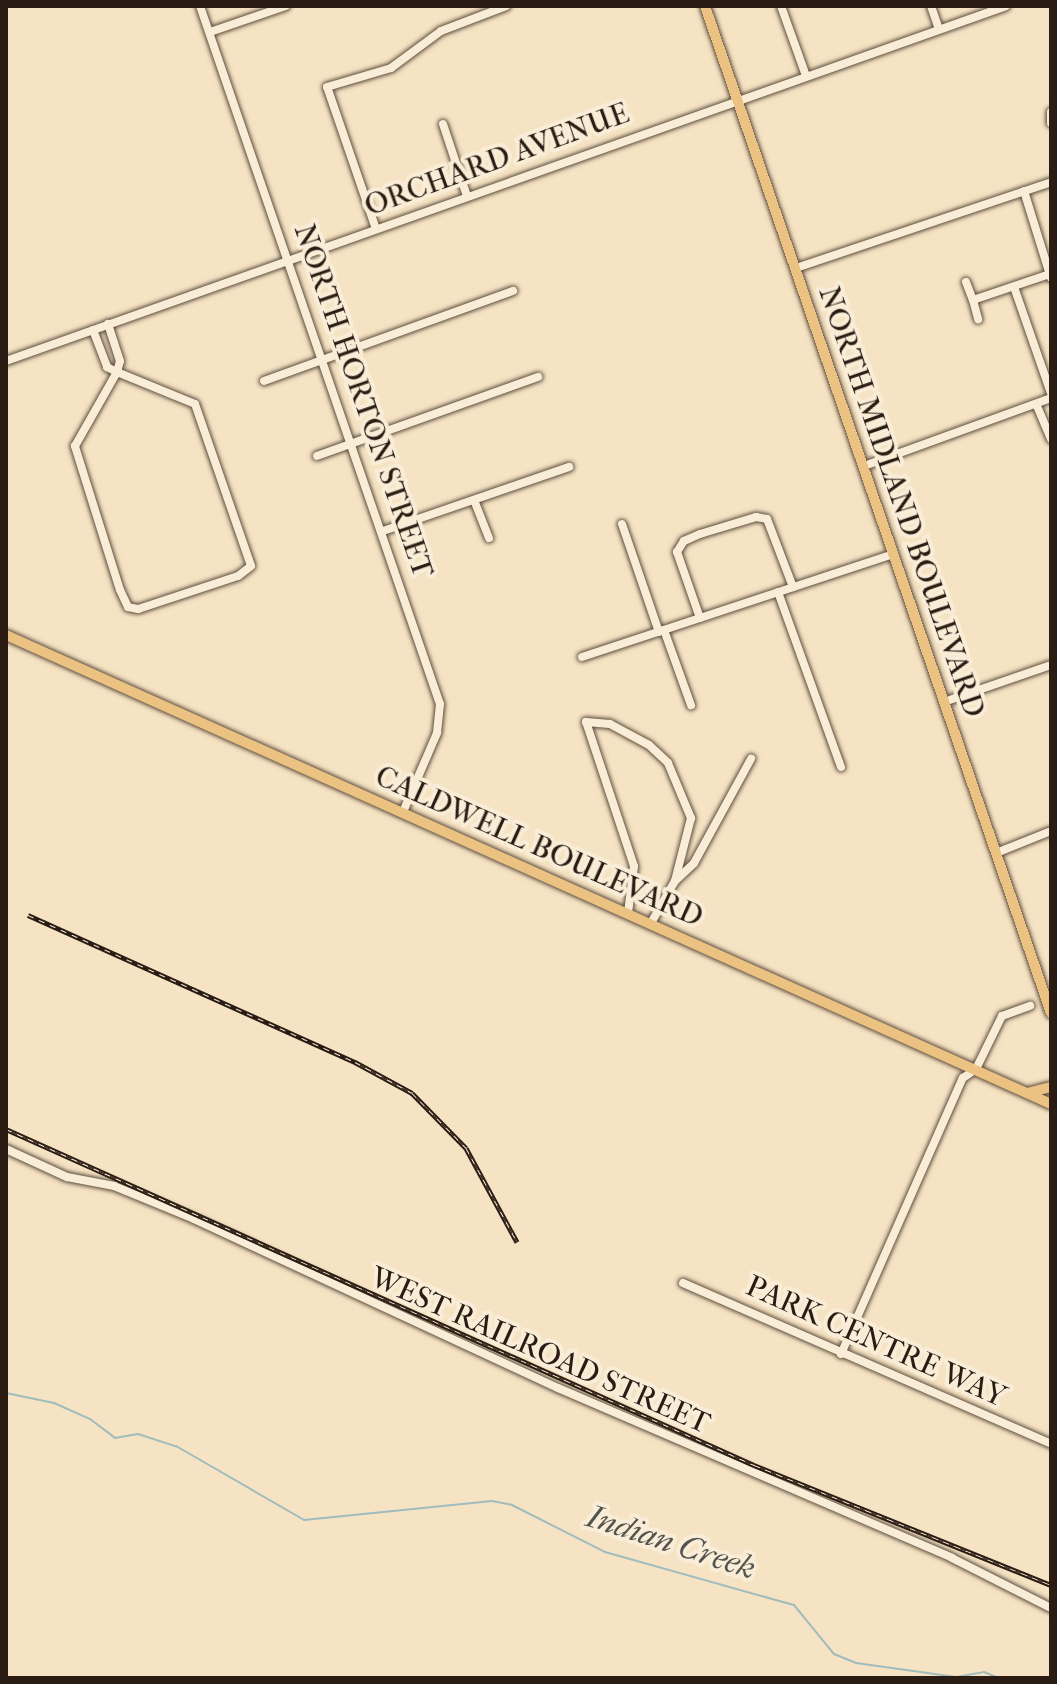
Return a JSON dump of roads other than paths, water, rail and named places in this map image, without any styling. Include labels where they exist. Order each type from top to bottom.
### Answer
[{"type":"main road","name":"NORTH MIDLAND BOULEVARD","points":[[705,6],[1051,1013]]},
{"type":"main road","name":"CALDWELL BOULEVARD","points":[[6,635],[1051,1104]]},
{"type":"main road","points":[[1027,1093],[1051,1087]]},
{"type":"street","name":"NORTH HORTON STREET","points":[[200,6],[290,259],[441,709],[437,733],[403,812]]},
{"type":"street","points":[[210,32],[286,6]]},
{"type":"street","points":[[376,229],[327,87],[391,68],[441,31],[506,6]]},
{"type":"street","points":[[781,6],[806,76]]},
{"type":"street","points":[[931,6],[939,29]]},
{"type":"street","name":"ORCHARD AVENUE","points":[[6,361],[1006,6]]},
{"type":"street","points":[[1051,112],[1051,123]]},
{"type":"street","points":[[443,124],[467,196]]},
{"type":"street","points":[[796,268],[1051,182]]},
{"type":"street","points":[[973,300],[1050,276],[1024,191]]},
{"type":"street","points":[[966,282],[978,319]]},
{"type":"street","points":[[864,466],[1037,406],[1051,395],[1014,287]]},
{"type":"street","points":[[264,381],[513,291]]},
{"type":"street","points":[[93,330],[107,367],[117,372],[195,404],[251,566],[238,576],[138,609],[128,607],[75,446],[117,372],[120,361],[108,324]]},
{"type":"street","points":[[317,456],[538,377]]},
{"type":"street","points":[[1037,406],[1051,439]]},
{"type":"street","points":[[383,531],[569,467]]},
{"type":"street","points":[[474,500],[489,538]]},
{"type":"street","points":[[700,618],[677,552],[684,541],[700,534],[756,517],[767,519],[793,587]]},
{"type":"street","points":[[622,524],[691,705]]},
{"type":"street","points":[[582,657],[893,554]]},
{"type":"street","points":[[778,592],[841,767]]},
{"type":"street","points":[[944,702],[1051,665]]},
{"type":"street","points":[[628,913],[634,866],[586,722],[610,724],[649,745],[668,763],[691,818],[675,881],[651,923]]},
{"type":"street","points":[[675,881],[694,863],[751,759]]},
{"type":"street","points":[[996,853],[1051,831]]},
{"type":"street","points":[[841,1354],[963,1078],[976,1069],[1002,1016],[1030,1006]]},
{"type":"street","name":"WEST RAILROAD STREET","points":[[6,1149],[67,1177],[114,1186],[194,1219],[558,1388],[952,1558],[1051,1608]]},
{"type":"street","name":"PARK CENTRE WAY","points":[[683,1283],[1051,1444]]},
{"type":"waterway","name":"Indian Creek","points":[[6,1393],[54,1403],[90,1419],[115,1438],[138,1434],[176,1446],[304,1520],[492,1501],[512,1505],[605,1552],[794,1605],[834,1654],[856,1663],[956,1677],[984,1672],[999,1678]]},
{"type":"railway","points":[[28,915],[355,1062],[412,1093],[466,1148],[517,1242]]},
{"type":"railway","points":[[6,1129],[754,1465],[1051,1585]]}]
